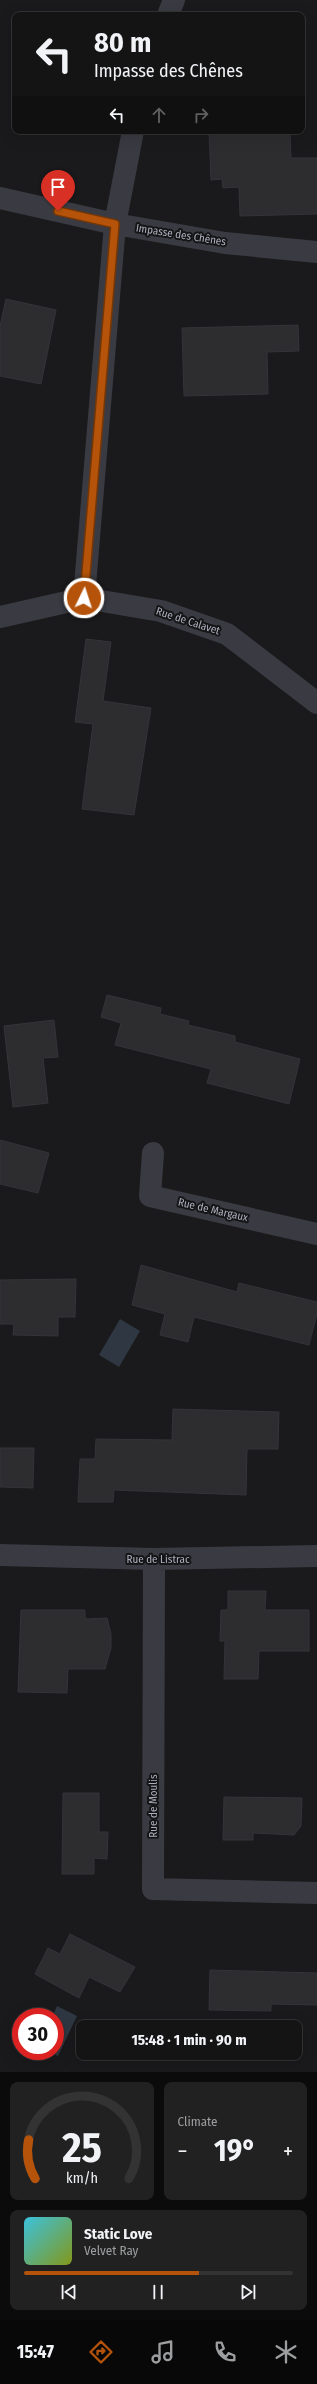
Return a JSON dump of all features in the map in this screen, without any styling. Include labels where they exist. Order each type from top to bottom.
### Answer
[{"type":"street","points":[[169,12],[174,0]]},
{"type":"street","points":[[0,617],[84,598],[115,224],[132,134]]},
{"type":"street","name":"Impasse des Chênes","points":[[0,198],[115,224],[225,242],[317,252]]},
{"type":"street","name":"Rue de Calavet","points":[[84,598],[161,611],[227,634],[317,703]]},
{"type":"street","name":"Rue de Margaux","points":[[153,1153],[150,1196],[317,1234]]},
{"type":"street","name":"Rue de Listrac","points":[[0,1555],[154,1559],[317,1556]]},
{"type":"street","name":"Rue de Moulis","points":[[154,1559],[153,1889],[317,1893]]},
{"type":"water","points":[[120,1319],[140,1331],[119,1367],[99,1355]]},
{"type":"water","points":[[64,2010],[77,2016],[64,2043]]},
{"type":"building","points":[[209,134],[290,134],[291,158],[317,158],[317,214],[240,216],[239,187],[223,188],[222,179],[211,180]]},
{"type":"building","points":[[6,299],[56,310],[41,384],[0,376],[0,326]]},
{"type":"building","points":[[298,325],[299,351],[267,352],[268,394],[184,396],[182,328]]},
{"type":"building","points":[[86,639],[111,642],[103,701],[151,708],[134,815],[82,809],[93,724],[75,722]]},
{"type":"building","points":[[107,995],[161,1008],[160,1014],[189,1021],[188,1025],[235,1036],[235,1042],[300,1059],[289,1104],[207,1083],[211,1069],[115,1045],[121,1023],[101,1017]]},
{"type":"building","points":[[54,1020],[58,1057],[43,1058],[48,1103],[13,1107],[4,1026]]},
{"type":"building","points":[[0,1140],[49,1153],[38,1193],[0,1184]]},
{"type":"building","points":[[141,1265],[237,1292],[239,1283],[317,1302],[317,1314],[309,1345],[194,1317],[188,1342],[160,1335],[165,1314],[132,1305]]},
{"type":"building","points":[[76,1279],[75,1317],[58,1317],[58,1336],[13,1335],[14,1324],[0,1324],[0,1280]]},
{"type":"building","points":[[173,1409],[279,1412],[278,1449],[247,1449],[246,1495],[114,1490],[113,1502],[78,1502],[80,1459],[95,1459],[96,1439],[172,1440]]},
{"type":"building","points":[[0,1448],[34,1448],[33,1488],[0,1487]]},
{"type":"building","points":[[228,1591],[266,1591],[265,1610],[309,1610],[309,1651],[259,1651],[258,1679],[224,1679],[225,1641],[220,1641],[221,1610],[228,1610]]},
{"type":"building","points":[[21,1610],[85,1610],[85,1619],[107,1618],[111,1634],[111,1648],[105,1669],[68,1669],[67,1693],[18,1692]]},
{"type":"building","points":[[63,1793],[99,1793],[99,1832],[108,1832],[107,1859],[94,1858],[94,1874],[62,1874]]},
{"type":"building","points":[[224,1797],[302,1798],[301,1826],[294,1835],[253,1833],[253,1840],[223,1840]]},
{"type":"building","points":[[70,1934],[135,1967],[120,1992],[89,1977],[79,1998],[35,1974],[48,1948],[60,1954]]},
{"type":"building","points":[[210,1970],[317,1973],[317,2005],[271,2004],[271,2011],[209,2010]]},
{"type":"route","points":[[58,211],[115,224],[84,598]]}]
